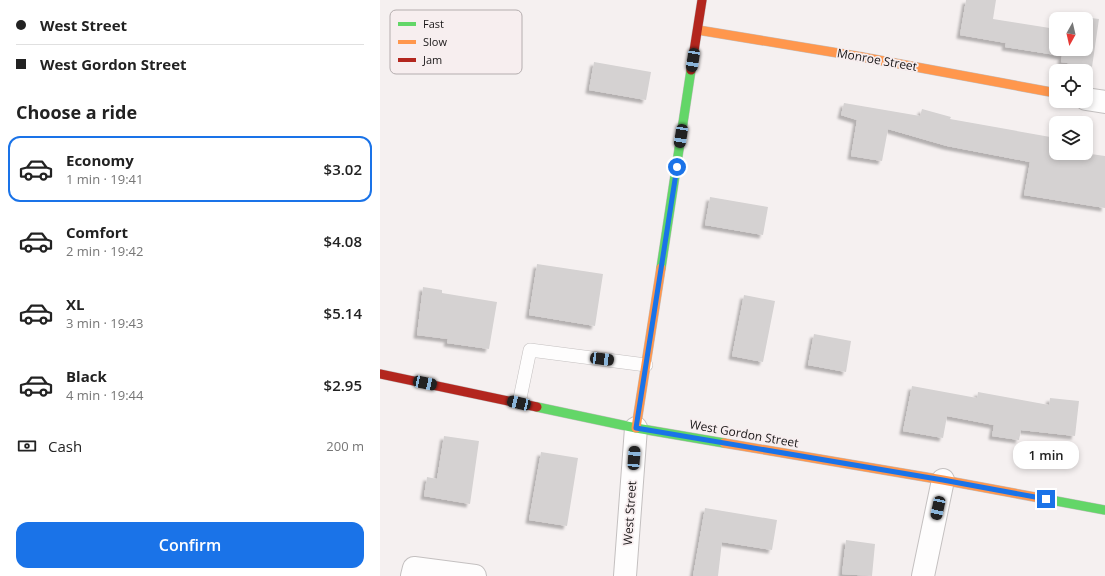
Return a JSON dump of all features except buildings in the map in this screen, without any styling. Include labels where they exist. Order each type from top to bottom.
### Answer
[{"type":"street","name":"West Street","points":[[625,576],[636,428],[702,0]]},
{"type":"street","name":"Monroe Street","points":[[698,30],[862,57],[1049,92]]},
{"type":"street","points":[[1093,100],[1105,102]]},
{"type":"street","name":"West Gordon Street","points":[[380,374],[636,428],[943,480],[1105,510]]},
{"type":"street","points":[[923,576],[943,480]]},
{"type":"street","points":[[412,576],[414,568],[475,576]]},
{"type":"lane","points":[[519,403],[530,350],[646,364]]},
{"type":"traffic: fast","points":[[661,268],[691,70]]},
{"type":"traffic: fast","points":[[537,407],[636,428],[724,443]]},
{"type":"traffic: fast","points":[[1040,498],[1105,510]]},
{"type":"traffic: slow","points":[[698,30],[862,57],[1049,92]]},
{"type":"traffic: slow","points":[[636,428],[661,268]]},
{"type":"traffic: slow","points":[[724,443],[1040,498]]},
{"type":"traffic: jam","points":[[691,70],[702,0]]},
{"type":"traffic: jam","points":[[380,374],[537,407]]},
{"type":"route","points":[[677,167],[636,428],[1046,499]]}]
